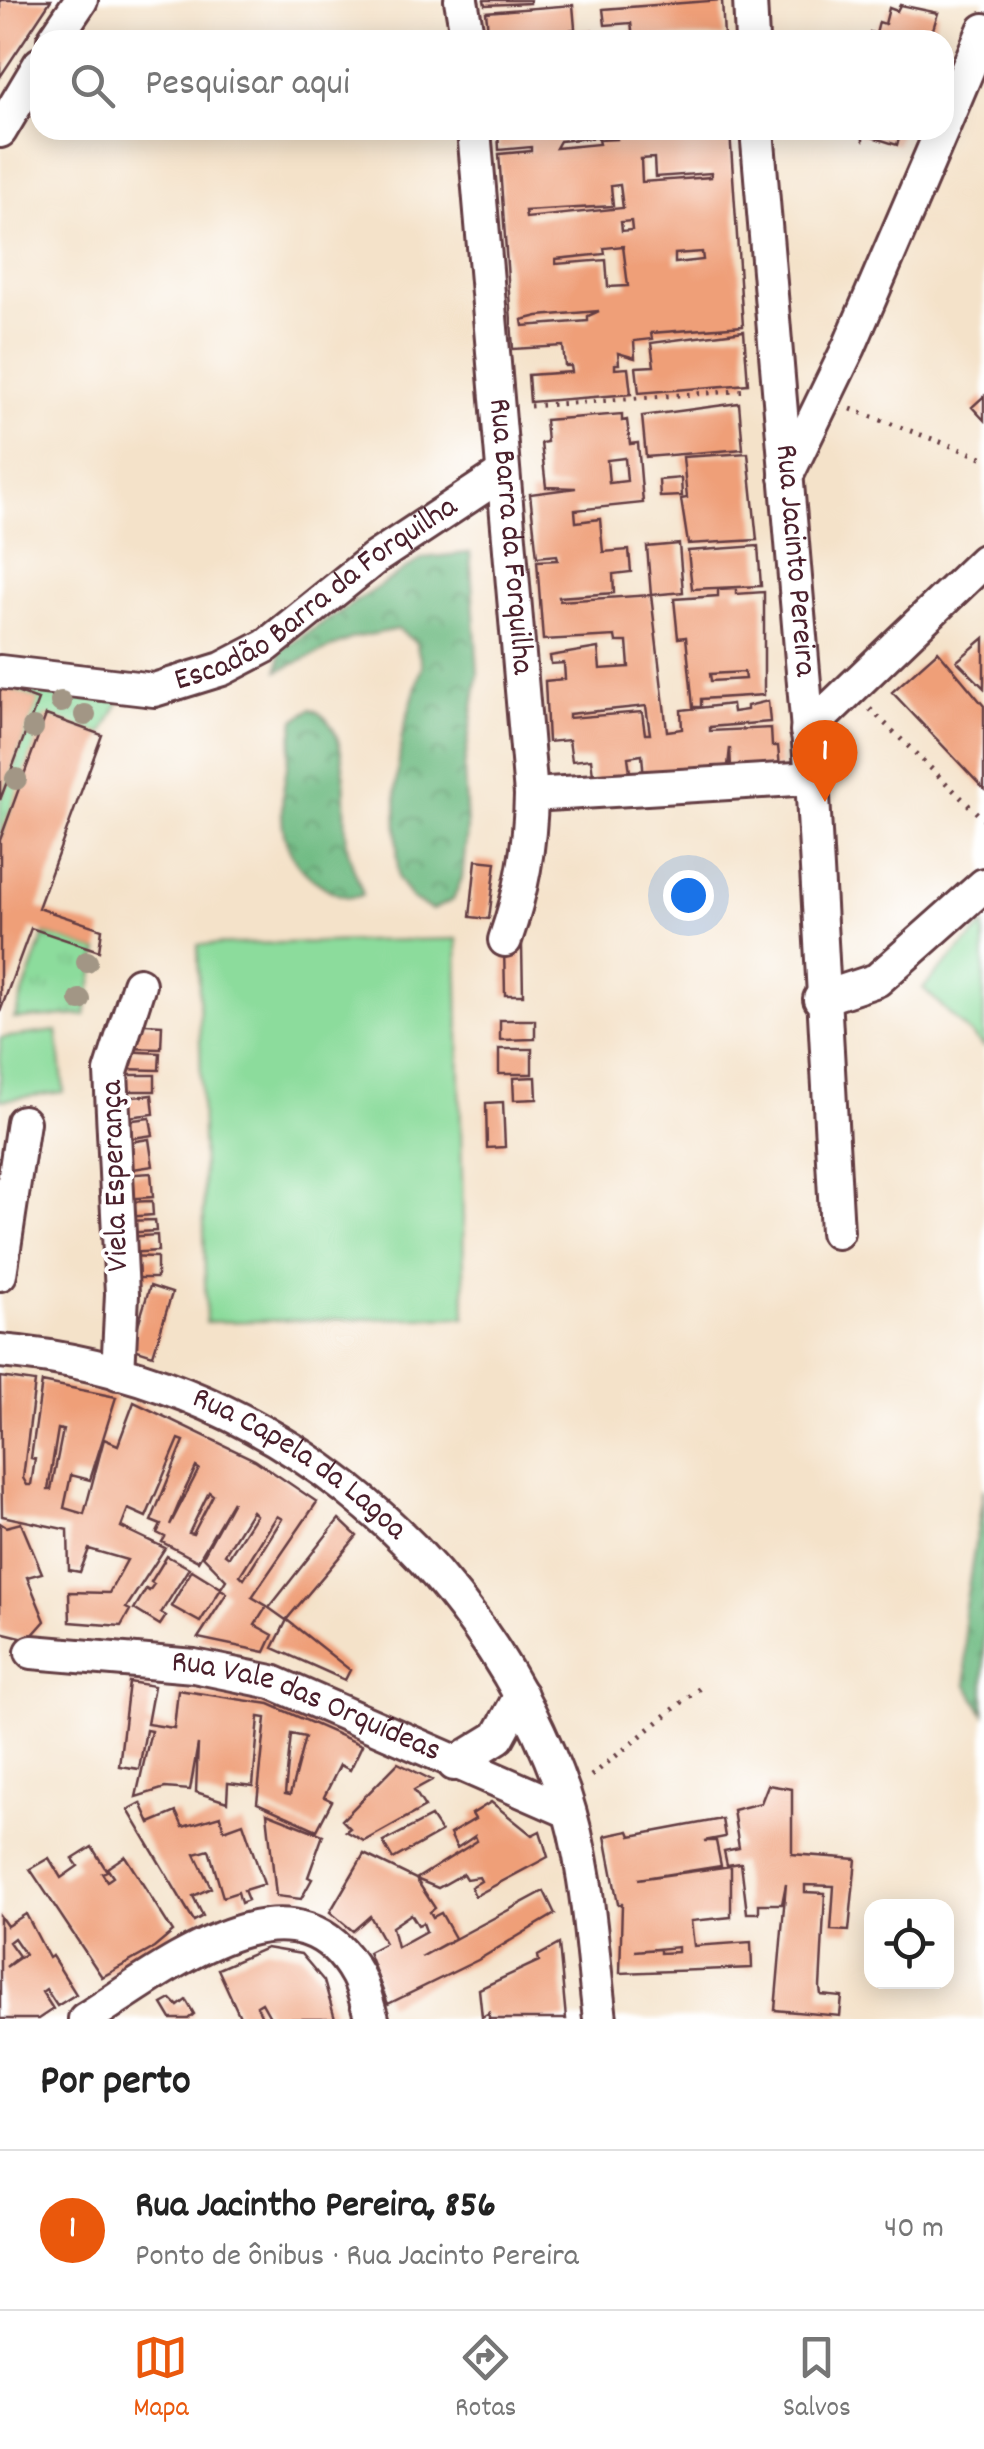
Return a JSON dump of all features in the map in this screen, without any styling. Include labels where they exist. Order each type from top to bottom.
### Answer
[{"type":"street","points":[[61,30],[82,0]]},
{"type":"street","points":[[461,0],[466,30]]},
{"type":"street","points":[[750,0],[752,30]]},
{"type":"street","points":[[954,101],[984,30]]},
{"type":"street","points":[[0,131],[30,81]]},
{"type":"street","name":"Rua Barra da Forquilha","points":[[475,140],[531,795],[530,842],[521,893],[505,940]]},
{"type":"street","name":"Rua Jacinto Pereira","points":[[758,140],[812,778],[820,999],[837,1232]]},
{"type":"street","points":[[785,480],[825,399],[937,140]]},
{"type":"street","name":"Escadão Barra da Forquilha","points":[[0,672],[154,690],[222,669],[266,646],[375,558],[502,474]]},
{"type":"street","points":[[807,731],[984,560]]},
{"type":"street","points":[[531,795],[812,778]]},
{"type":"street","points":[[820,999],[877,980],[984,885]]},
{"type":"street","name":"Viela Esperança","points":[[118,1374],[122,1294],[111,1072],[140,984]]},
{"type":"street","points":[[0,1274],[23,1122]]},
{"type":"street","name":"Rua Capela da Lagoa","points":[[0,1351],[36,1354],[196,1397],[264,1430],[352,1490],[436,1570],[521,1695],[566,1803],[578,1849],[600,2019]]},
{"type":"street","name":"Rua Vale das Orquídeas","points":[[32,1652],[194,1666],[272,1682],[337,1707],[454,1764],[566,1803]]},
{"type":"street","points":[[454,1764],[498,1737],[521,1695]]},
{"type":"street","points":[[84,2019],[239,1928],[266,1924],[294,1925],[318,1934],[342,1955],[358,1976],[372,2019]]},
{"type":"path","points":[[497,408],[778,388]]},
{"type":"path","points":[[825,399],[984,458]]},
{"type":"path","points":[[850,690],[984,820]]},
{"type":"path","points":[[566,1803],[700,1687]]},
{"type":"green space","points":[[470,553],[478,674],[464,769],[467,830],[462,878],[453,900],[432,910],[412,899],[398,878],[396,786],[402,735],[422,666],[416,643],[398,629],[353,638],[278,671],[281,650],[423,558]]},
{"type":"green space","points":[[0,686],[121,698],[102,735],[46,716],[0,840],[0,801],[38,700]]},
{"type":"green space","points":[[311,709],[325,718],[341,751],[348,850],[363,895],[357,897],[330,890],[301,868],[289,850],[283,830],[284,787],[295,720]]},
{"type":"green space","points":[[984,925],[984,1047],[923,988]]},
{"type":"green space","points":[[45,933],[99,951],[85,1015],[14,1019]]},
{"type":"green space","points":[[457,939],[465,1317],[206,1322],[198,945]]},
{"type":"green space","points":[[57,1031],[64,1092],[0,1100],[0,1038]]},
{"type":"green space","points":[[984,1488],[984,1714],[967,1685],[964,1613]]},
{"type":"building","points":[[0,0],[51,0],[30,30],[0,77]]},
{"type":"building","points":[[484,0],[530,0],[530,3],[485,5]]},
{"type":"building","points":[[722,0],[724,30],[632,30],[631,23],[605,25],[603,9]]},
{"type":"building","points":[[573,5],[575,28],[488,30],[486,12]]},
{"type":"building","points":[[900,5],[938,13],[933,30],[877,30],[879,22],[885,24],[889,8],[897,11]]},
{"type":"building","points":[[498,140],[570,140],[560,141],[556,148],[599,144],[598,140],[731,140],[743,326],[651,333],[652,339],[634,341],[635,358],[618,353],[619,364],[615,364],[615,369],[628,368],[631,394],[530,402],[528,375],[572,372],[571,366],[565,366],[563,346],[513,349],[499,154],[531,151],[531,147],[499,150]],"holes":[[[654,158],[655,177],[711,173],[711,177],[642,182],[641,159]],[[620,185],[623,208],[526,218],[525,211],[613,206],[611,186]],[[631,221],[632,230],[622,231],[621,222]],[[623,246],[628,286],[608,287],[606,260],[556,264],[556,259],[605,254],[604,248]],[[702,252],[703,260],[675,263],[675,254]],[[599,311],[588,316],[588,321],[523,326],[522,320]]]},
{"type":"building","points":[[744,331],[748,384],[639,393],[636,367],[654,366],[651,343]]},
{"type":"building","points":[[984,396],[984,420],[972,407]]},
{"type":"building","points":[[739,403],[743,449],[646,457],[642,416]]},
{"type":"building","points":[[622,414],[622,421],[627,420],[630,444],[638,443],[643,503],[575,510],[576,522],[600,519],[603,552],[629,550],[631,572],[613,574],[614,593],[559,597],[560,601],[651,595],[667,731],[682,729],[681,710],[732,704],[733,712],[768,701],[770,722],[710,727],[710,731],[771,728],[780,768],[731,768],[730,748],[728,766],[701,768],[702,774],[644,779],[642,755],[628,757],[631,780],[594,783],[591,759],[572,761],[569,740],[548,742],[545,681],[565,679],[564,663],[551,664],[550,656],[598,648],[600,669],[629,667],[627,642],[616,642],[615,636],[543,640],[537,561],[558,560],[557,555],[537,557],[530,494],[576,488],[546,487],[541,443],[547,442],[545,420]],"holes":[[[625,458],[627,481],[609,483],[607,460]],[[646,706],[650,734],[645,734],[642,712],[569,718],[569,714]]]},
{"type":"building","points":[[748,453],[757,540],[688,544],[681,499],[687,498],[683,457]]},
{"type":"building","points":[[681,478],[682,496],[660,497],[659,480]]},
{"type":"building","points":[[679,544],[683,592],[651,595],[647,547]]},
{"type":"building","points":[[758,546],[761,586],[692,589],[688,551]]},
{"type":"building","points":[[736,588],[736,594],[764,592],[764,695],[701,699],[701,707],[693,707],[686,637],[678,638],[674,599],[718,596],[718,589]],"holes":[[[744,672],[745,679],[711,681],[710,674]]]},
{"type":"building","points":[[984,638],[984,688],[957,661]]},
{"type":"building","points":[[938,651],[984,706],[984,789],[892,692]]},
{"type":"building","points":[[0,686],[38,700],[0,800]]},
{"type":"building","points":[[46,715],[102,735],[38,908],[102,929],[99,951],[31,928],[0,1012],[0,840]]},
{"type":"building","points":[[476,860],[496,862],[489,919],[470,917]]},
{"type":"building","points":[[504,946],[522,946],[523,995],[505,995]]},
{"type":"building","points":[[500,1020],[535,1020],[535,1039],[500,1040]]},
{"type":"building","points":[[126,1023],[162,1025],[161,1049],[125,1048]]},
{"type":"building","points":[[499,1049],[532,1049],[532,1074],[499,1074]]},
{"type":"building","points":[[121,1051],[160,1053],[159,1070],[121,1069]]},
{"type":"building","points":[[117,1075],[155,1075],[155,1091],[117,1091]]},
{"type":"building","points":[[536,1077],[537,1099],[514,1100],[513,1078]]},
{"type":"building","points":[[152,1095],[154,1114],[117,1118],[115,1099]]},
{"type":"building","points":[[503,1102],[505,1147],[487,1148],[486,1103]]},
{"type":"building","points":[[150,1118],[153,1135],[118,1140],[116,1122]]},
{"type":"building","points":[[149,1139],[153,1166],[120,1171],[117,1144]]},
{"type":"building","points":[[151,1173],[153,1197],[122,1199],[121,1175]]},
{"type":"building","points":[[152,1201],[153,1215],[125,1217],[124,1202]]},
{"type":"building","points":[[155,1220],[156,1231],[124,1233],[124,1221]]},
{"type":"building","points":[[157,1235],[158,1251],[127,1253],[126,1237]]},
{"type":"building","points":[[124,1256],[157,1257],[157,1278],[124,1278]]},
{"type":"building","points":[[150,1286],[172,1293],[153,1355],[131,1348]]},
{"type":"building","points":[[0,1377],[35,1382],[23,1478],[27,1485],[31,1485],[35,1459],[31,1458],[42,1382],[116,1397],[90,1480],[71,1475],[64,1508],[84,1514],[104,1439],[118,1445],[134,1402],[255,1460],[317,1502],[252,1597],[267,1606],[255,1625],[273,1635],[265,1652],[198,1638],[227,1593],[221,1589],[200,1622],[171,1606],[192,1570],[221,1588],[226,1580],[203,1556],[233,1501],[198,1561],[162,1542],[165,1537],[157,1533],[161,1525],[151,1521],[184,1441],[179,1439],[146,1517],[128,1509],[121,1527],[165,1548],[126,1608],[130,1610],[121,1626],[70,1622],[69,1592],[109,1593],[127,1560],[89,1549],[80,1572],[69,1570],[68,1530],[2,1516]],"holes":[[[58,1429],[63,1430],[51,1490]],[[196,1467],[199,1469],[170,1525]],[[209,1492],[213,1495],[193,1534],[189,1533]],[[252,1511],[256,1515],[229,1557],[225,1554]],[[277,1516],[282,1519],[244,1579],[240,1575]]]},
{"type":"building","points":[[339,1519],[357,1536],[286,1620],[269,1608]]},
{"type":"building","points":[[0,1523],[6,1527],[21,1523],[42,1573],[27,1577],[45,1621],[29,1639],[0,1632]]},
{"type":"building","points":[[167,1556],[189,1568],[161,1613],[166,1616],[160,1625],[134,1609],[146,1589],[149,1591],[154,1584],[151,1582]]},
{"type":"building","points":[[287,1620],[350,1670],[345,1680],[273,1648]]},
{"type":"building","points":[[129,1682],[154,1686],[147,1724],[174,1728],[178,1690],[269,1704],[362,1745],[350,1770],[340,1765],[324,1797],[332,1801],[317,1830],[257,1803],[266,1718],[259,1717],[253,1786],[228,1783],[227,1802],[196,1792],[198,1744],[190,1790],[165,1788],[136,1797],[151,1731],[146,1730],[139,1769],[119,1766]],"holes":[[[291,1734],[305,1737],[290,1795],[285,1794]]]},
{"type":"building","points":[[398,1763],[432,1780],[414,1790],[425,1807],[364,1841],[346,1831],[350,1828],[342,1820]]},
{"type":"building","points":[[768,1785],[792,1789],[792,1854],[856,1859],[849,1931],[831,1930],[834,1886],[805,1885],[805,1892],[825,1893],[820,1988],[821,1995],[842,1997],[840,2016],[775,2010],[786,1884],[782,1904],[759,1904],[759,1913],[747,1913],[741,1863],[727,1865],[724,1851],[739,1848],[733,1810],[761,1803]]},
{"type":"building","points":[[491,1802],[532,1835],[540,1831],[548,1857],[475,1896],[471,1887],[481,1881],[479,1877],[466,1879],[463,1874],[438,1888],[416,1879],[477,1841],[475,1836],[457,1848],[450,1834],[475,1819],[472,1814]]},
{"type":"building","points":[[141,1803],[150,1823],[176,1812],[183,1827],[220,1816],[224,1830],[243,1823],[264,1884],[244,1890],[248,1900],[241,1903],[238,1892],[223,1897],[209,1850],[195,1854],[211,1888],[193,1896],[203,1916],[194,1921],[128,1810]]},
{"type":"building","points":[[267,1813],[323,1835],[308,1877],[312,1879],[301,1899],[276,1896]]},
{"type":"building","points":[[431,1817],[441,1832],[393,1859],[383,1842]]},
{"type":"building","points":[[722,1819],[725,1837],[704,1841],[716,1841],[721,1866],[638,1879],[731,1866],[731,1917],[691,1921],[694,1946],[751,1942],[752,1968],[620,1973],[622,1904],[618,1904],[605,1836],[629,1831],[631,1836]],"holes":[[[678,1947],[678,1952],[660,1953],[660,1949],[634,1951]]]},
{"type":"building","points":[[92,1847],[107,1871],[102,1873],[107,1881],[113,1877],[107,1868],[125,1856],[173,1932],[154,1948],[102,1977],[30,1869],[49,1858],[61,1878],[78,1866],[73,1859]]},
{"type":"building","points":[[364,1854],[416,1879],[435,1908],[430,1912],[433,1917],[441,1913],[455,1938],[421,1957],[544,1891],[555,1914],[478,1960],[388,2004],[368,1952],[385,1943],[370,1916],[353,1931],[330,1912]],"holes":[[[411,1914],[418,1925],[423,1923],[426,1931],[397,1947],[392,1927]]]},
{"type":"building","points":[[26,1914],[49,1958],[52,1956],[76,1994],[57,2006],[46,1989],[42,1992],[53,2009],[38,2019],[0,2019],[0,1916],[7,1926]],"holes":[[[14,1938],[25,1954],[6,1967],[19,1956],[9,1942]]]},
{"type":"building","points":[[559,1944],[566,2019],[489,2019],[489,2013],[482,2017],[479,1989],[539,1961],[538,1956]]},
{"type":"building","points":[[266,1948],[301,1954],[324,1981],[335,2019],[271,2019],[262,2003],[257,2006],[263,2019],[241,2019],[218,1969]]},
{"type":"building","points":[[171,1999],[178,2006],[186,2000],[194,2014],[188,2019],[171,2019],[162,2004]]},
{"type":"place","name":"Rua Jacintho Pereira, 856","points":[[825,802]]}]
